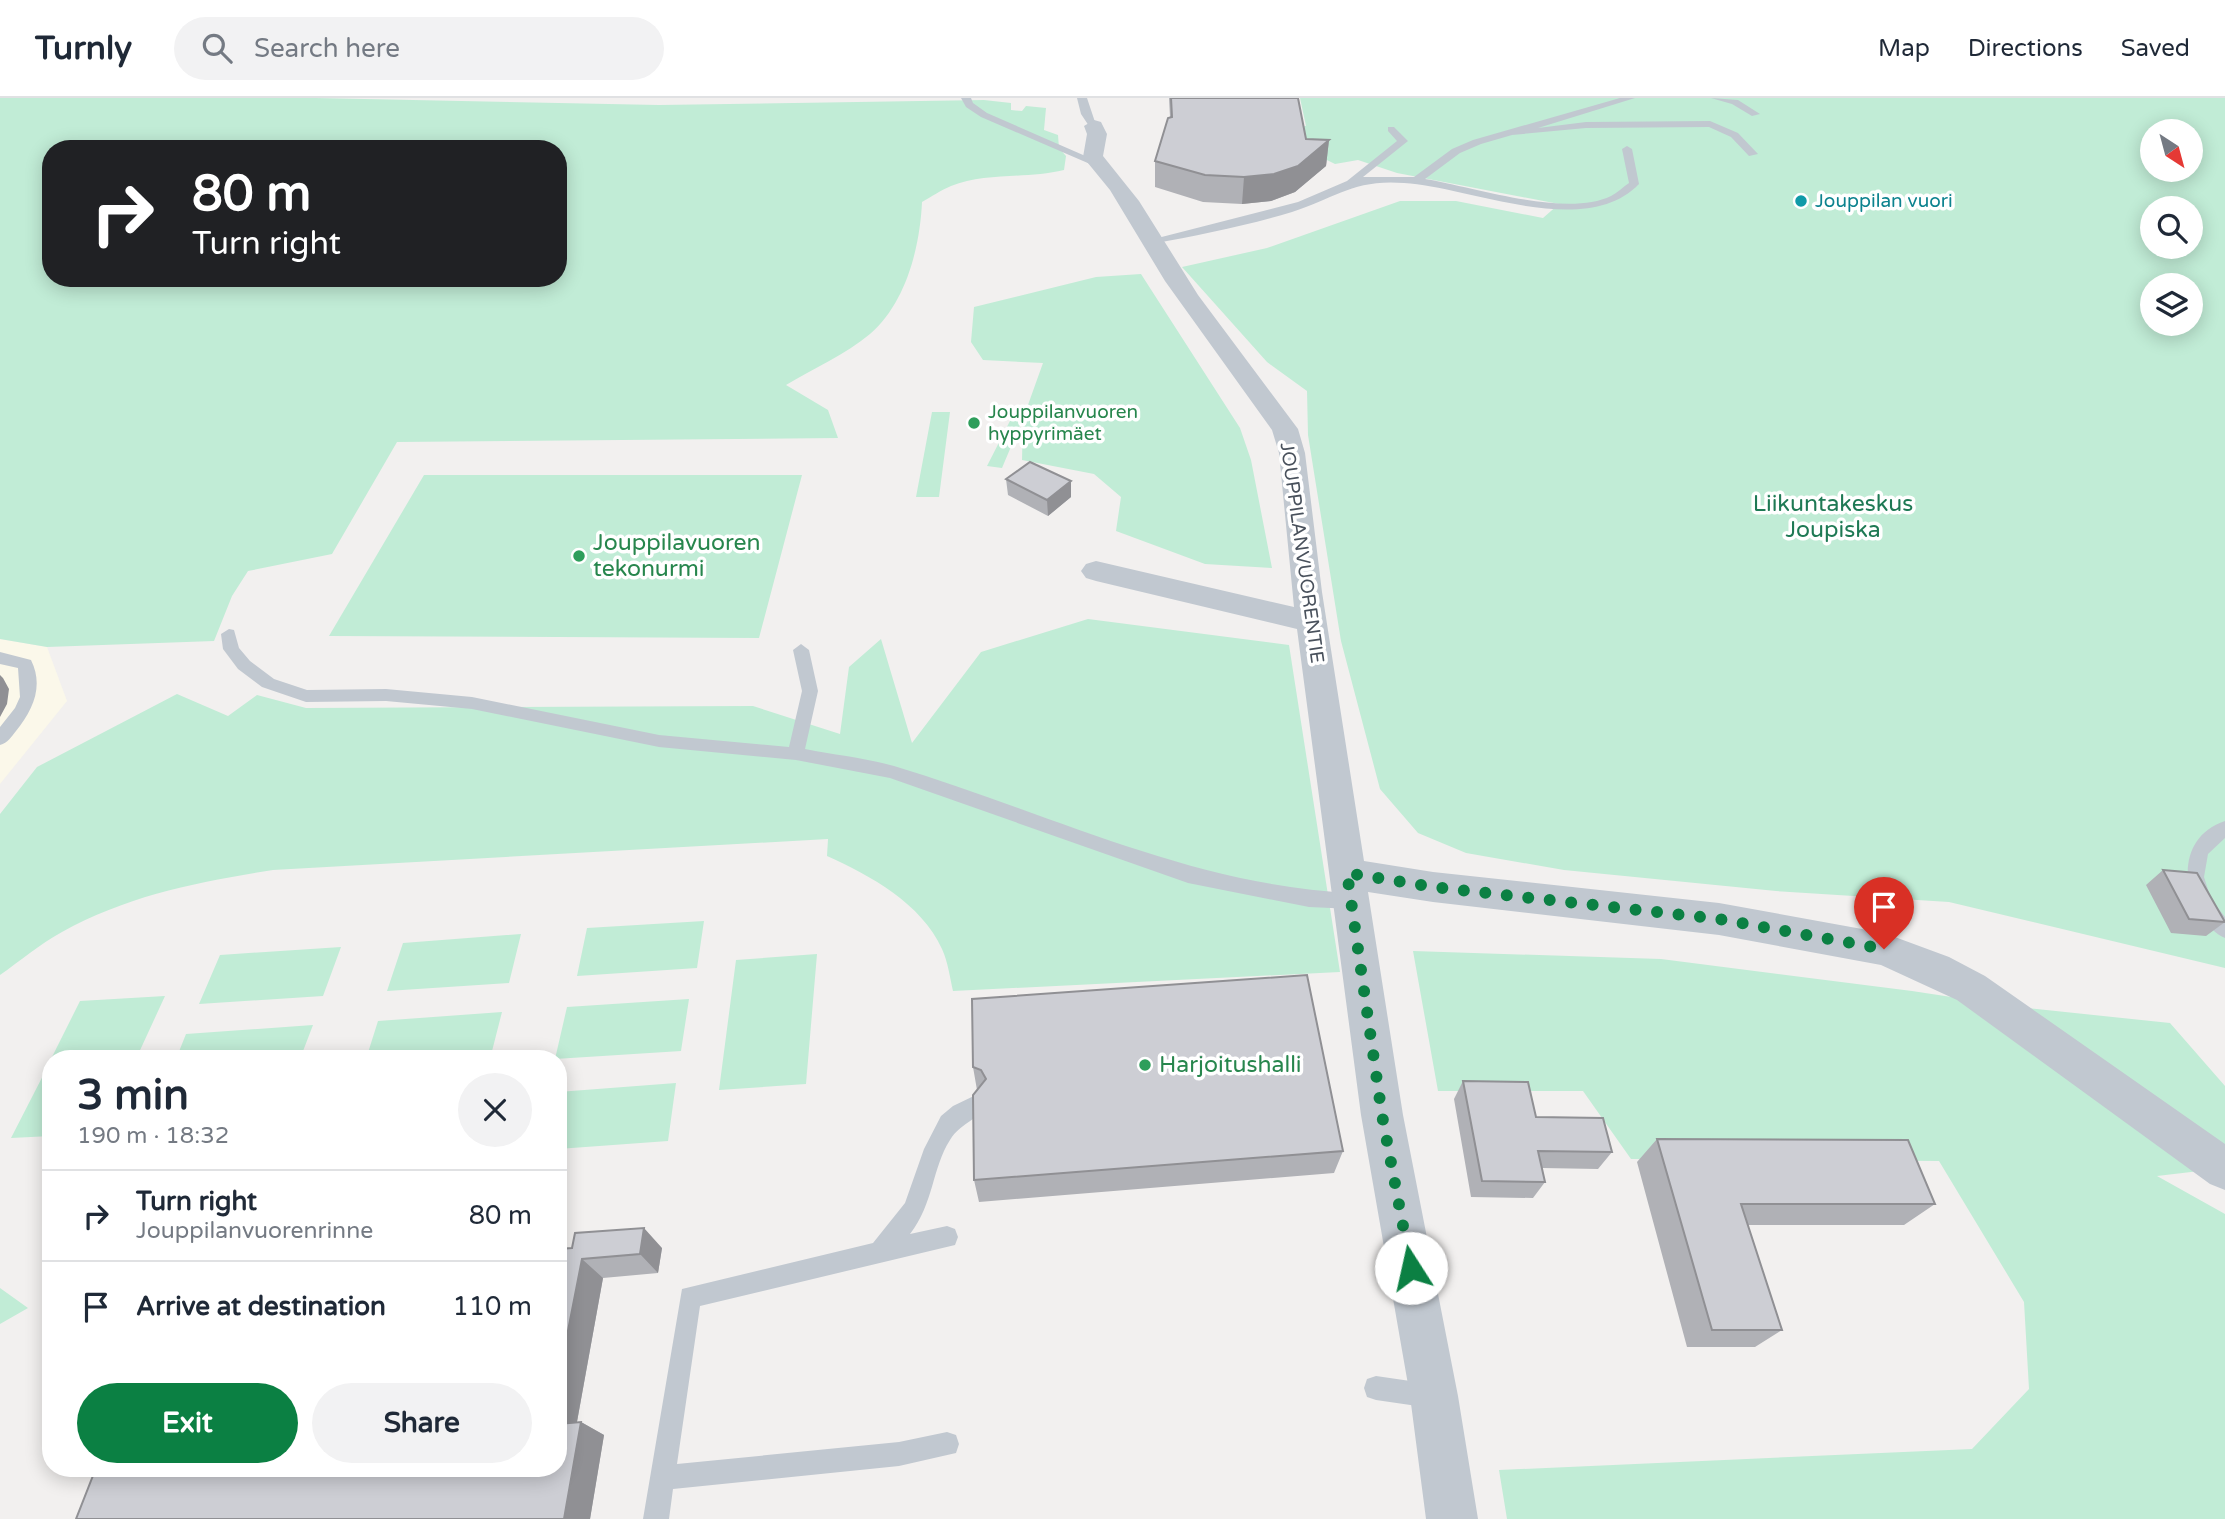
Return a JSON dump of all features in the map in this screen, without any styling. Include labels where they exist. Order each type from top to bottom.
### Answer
[{"type":"street","points":[[1094,126],[1097,134],[1093,157],[1101,165]]},
{"type":"street","name":"JOUPPILANVUORENTIE","points":[[1101,165],[1131,201],[1152,242],[1285,429],[1292,453],[1311,622],[1382,1115],[1434,1396],[1452,1519]]},
{"type":"street","points":[[1096,571],[1311,622]]},
{"type":"street","points":[[1350,887],[1433,887],[1719,919],[1884,949],[1935,969],[1971,988],[2225,1168]]},
{"type":"lane","points":[[966,98],[969,106],[984,115],[1101,165]]},
{"type":"lane","points":[[1082,98],[1086,114],[1094,126]]},
{"type":"lane","points":[[1417,180],[1456,151],[1630,98]]},
{"type":"lane","points":[[1716,98],[1735,102],[1755,114]]},
{"type":"lane","points":[[1516,133],[1586,125],[1710,124],[1727,129],[1744,142],[1753,154]]},
{"type":"lane","points":[[1152,242],[1291,209],[1349,183],[1364,174],[1403,141],[1391,129]]},
{"type":"lane","points":[[1349,183],[1417,180],[1537,204],[1597,204],[1625,195],[1634,184],[1627,149]]},
{"type":"lane","points":[[229,634],[231,649],[244,665],[268,683],[306,696],[386,695],[472,703],[659,741],[796,754],[891,772],[1188,875],[1309,899],[1350,887]]},
{"type":"lane","points":[[796,754],[810,691],[800,650]]},
{"type":"lane","points":[[0,658],[25,664],[32,686],[25,707],[0,739]]},
{"type":"lane","points":[[2225,828],[2204,847],[2193,866],[2196,888],[2225,930]]},
{"type":"lane","points":[[879,1254],[913,1212],[939,1133],[958,1112],[978,1104]]},
{"type":"lane","points":[[656,1519],[690,1297],[947,1237]]},
{"type":"lane","points":[[1377,1388],[1434,1396]]},
{"type":"lane","points":[[662,1478],[900,1454],[947,1444]]},
{"type":"shaded area","points":[[0,639],[47,647],[67,701],[0,784]]},
{"type":"green space","points":[[0,98],[316,98],[659,105],[984,100],[1011,103],[1011,110],[1022,111],[1026,106],[1046,108],[1044,130],[1058,135],[1059,148],[1066,156],[1064,170],[964,182],[922,202],[914,255],[909,273],[893,307],[870,334],[851,348],[786,385],[828,410],[838,438],[397,442],[332,554],[248,571],[232,596],[214,641],[47,647],[0,639]]},
{"type":"green space","name":"Liikuntakeskus Joupiska","points":[[1300,98],[2225,98],[2225,968],[1949,902],[1776,891],[1564,870],[1466,853],[1418,833],[1380,789],[1341,641],[1308,435],[1307,391],[1267,362],[1182,267],[1267,248],[1400,201],[1456,201],[1543,218],[1559,204],[1397,173],[1358,160],[1335,164],[1260,127],[1306,126]]},
{"type":"green space","points":[[1141,274],[1240,428],[1251,460],[1272,568],[1205,564],[1116,531],[1121,497],[1094,474],[1022,460],[1023,418],[1002,468],[987,466],[1013,415],[1024,416],[1043,363],[983,360],[971,342],[974,307],[1096,277]]},
{"type":"green space","points":[[932,412],[950,412],[939,497],[916,497]]},
{"type":"green space","name":"Jouppilavuoren tekonurmi","points":[[424,475],[802,475],[759,638],[329,636]]},
{"type":"green space","points":[[1088,619],[1289,645],[1340,972],[953,991],[942,949],[921,918],[877,882],[827,856],[828,839],[273,870],[191,885],[113,908],[54,937],[0,975],[0,814],[37,767],[177,694],[228,716],[257,695],[306,708],[753,706],[840,734],[849,667],[881,639],[912,743],[981,652]]},
{"type":"green space","points":[[704,921],[697,968],[577,976],[587,928]]},
{"type":"green space","points":[[521,934],[509,983],[387,991],[403,943]]},
{"type":"green space","points":[[341,947],[323,996],[199,1004],[220,955]]},
{"type":"green space","points":[[1413,951],[1661,959],[2017,1007],[2170,1023],[2225,1086],[2225,1168],[2157,1176],[2225,1214],[2225,1519],[1507,1519],[1499,1470],[1972,1449],[2029,1389],[2024,1302],[1939,1161],[1631,1159],[1583,1091],[1438,1091]]},
{"type":"green space","points":[[817,954],[806,1084],[719,1090],[736,960]]},
{"type":"green space","points":[[165,996],[140,1050],[56,1050],[80,1001]]},
{"type":"green space","points":[[689,999],[681,1051],[567,1058],[567,1050],[557,1050],[567,1007]]},
{"type":"green space","points":[[502,1012],[492,1050],[369,1050],[378,1021]]},
{"type":"green space","points":[[313,1025],[303,1050],[180,1050],[186,1034]]},
{"type":"green space","points":[[42,1078],[42,1136],[11,1138]]},
{"type":"green space","points":[[676,1083],[668,1141],[567,1148],[567,1091]]},
{"type":"green space","points":[[0,1288],[28,1308],[0,1324]]},
{"type":"building","points":[[1171,98],[1298,98],[1306,139],[1329,140],[1298,166],[1274,174],[1244,177],[1205,175],[1155,161],[1168,118],[1172,117]]},
{"type":"building","points":[[1030,462],[1071,481],[1047,500],[1006,479]]},
{"type":"building","points":[[2163,870],[2197,873],[2225,922],[2189,919]]},
{"type":"building","name":"Harjoitushalli","points":[[1307,975],[1343,1151],[974,1180],[973,1095],[986,1079],[981,1070],[973,1067],[972,999]]},
{"type":"building","points":[[1463,1081],[1528,1082],[1536,1117],[1603,1118],[1612,1152],[1538,1151],[1545,1182],[1482,1181]]},
{"type":"building","points":[[1657,1139],[1908,1140],[1935,1204],[1741,1204],[1782,1330],[1712,1330]]},
{"type":"building","points":[[644,1228],[640,1254],[582,1259],[567,1336],[567,1248],[572,1248],[575,1233]]},
{"type":"building","points":[[581,1422],[564,1519],[76,1519],[92,1477],[567,1477],[567,1423]]},
{"type":"place","name":"Jouppilan vuori","points":[[1801,201]]},
{"type":"place","name":"Jouppilanvuoren hyppyrimäet","points":[[974,423]]},
{"type":"place","name":"Jouppilavuoren tekonurmi","points":[[579,556]]},
{"type":"place","name":"Harjoitushalli","points":[[1145,1065]]},
{"type":"route","points":[[1411,1268],[1382,1115],[1347,873],[1433,887],[1719,919],[1884,949]]}]
